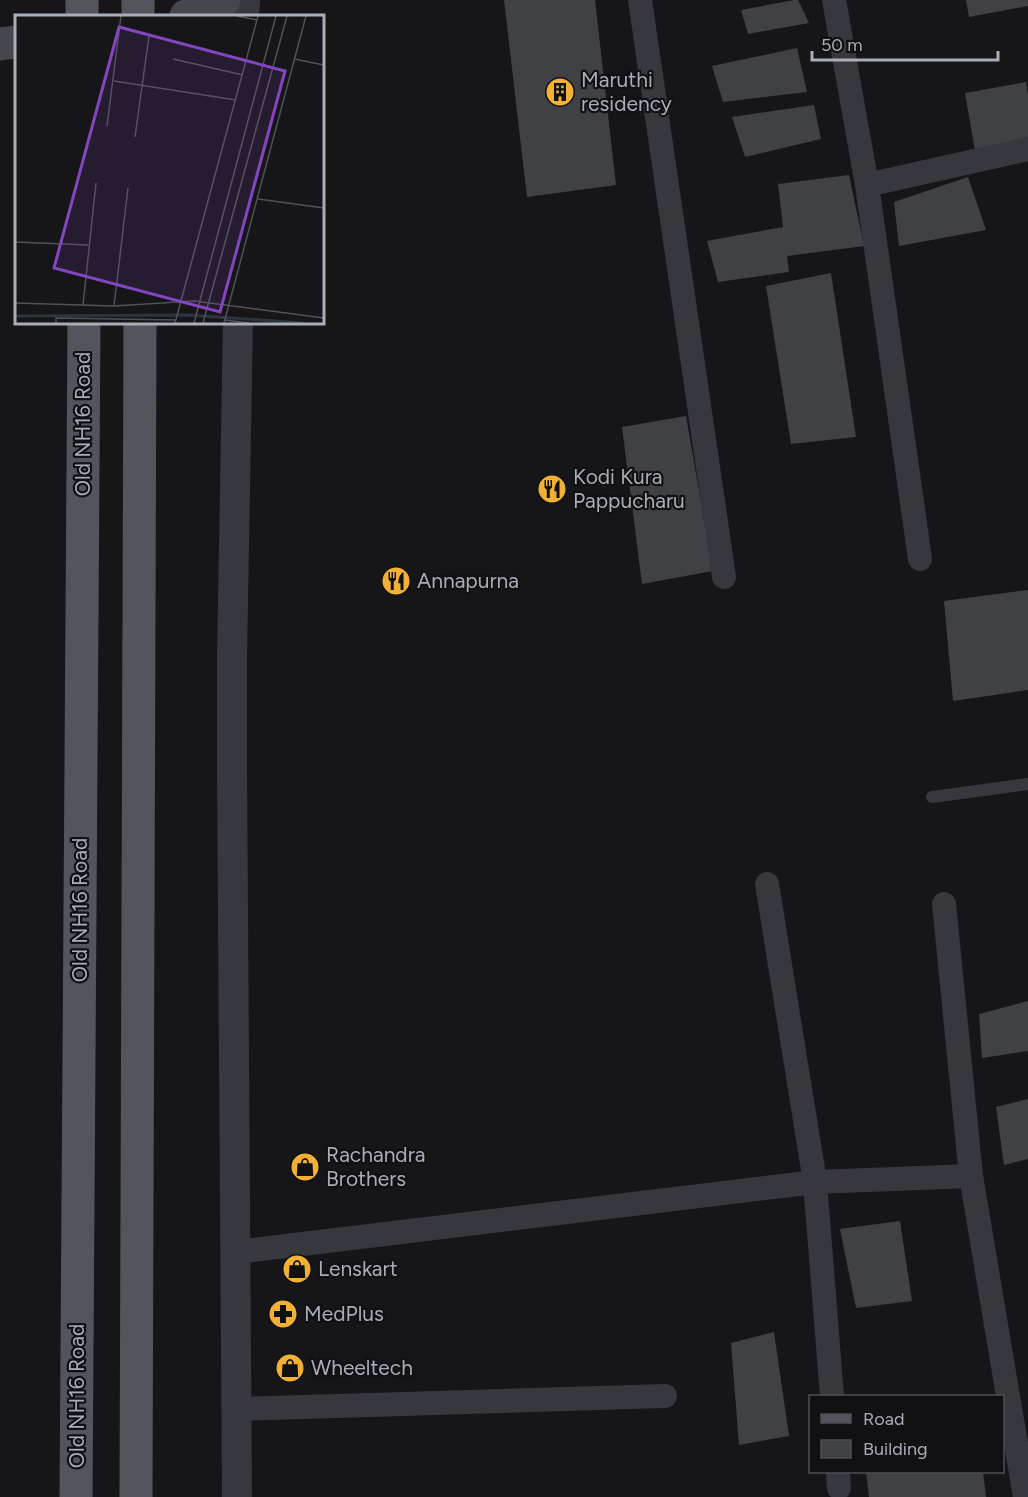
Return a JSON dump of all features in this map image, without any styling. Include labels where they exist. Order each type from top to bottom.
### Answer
[{"type":"main road","points":[[189,15],[213,7],[224,0]]},
{"type":"main road","points":[[0,44],[15,42]]},
{"type":"main road","name":"Old NH16 Road","points":[[76,1497],[84,324]]},
{"type":"main road","points":[[140,324],[136,1375],[142,1491]]},
{"type":"street","points":[[640,0],[724,577]]},
{"type":"street","points":[[834,0],[867,185],[920,559]]},
{"type":"street","points":[[867,185],[1028,149]]},
{"type":"street","points":[[237,1497],[232,657],[238,324]]},
{"type":"street","points":[[767,884],[815,1182],[832,1395]]},
{"type":"street","points":[[944,904],[971,1176],[1025,1497]]},
{"type":"street","points":[[236,1252],[815,1182],[971,1176]]},
{"type":"street","points":[[237,1409],[665,1396]]},
{"type":"lane","points":[[932,797],[1028,784]]},
{"type":"building","name":"Maruthi residency","points":[[504,0],[595,0],[616,185],[527,197]]},
{"type":"building","points":[[798,0],[809,23],[748,34],[741,10]]},
{"type":"building","points":[[966,0],[1028,0],[1028,6],[969,17]]},
{"type":"building","points":[[797,48],[807,92],[723,102],[712,66]]},
{"type":"building","points":[[1026,82],[1028,141],[975,151],[965,93]]},
{"type":"building","points":[[814,105],[821,139],[745,157],[732,117]]},
{"type":"building","points":[[849,175],[864,246],[787,256],[789,272],[718,282],[707,241],[783,227],[778,184]]},
{"type":"building","points":[[968,177],[986,230],[899,246],[894,202]]},
{"type":"building","points":[[831,273],[856,437],[791,444],[766,286]]},
{"type":"building","points":[[686,416],[713,571],[642,584],[622,427]]},
{"type":"building","points":[[1028,590],[1028,690],[953,701],[944,601]]},
{"type":"building","points":[[1028,1001],[1028,1051],[982,1058],[979,1014]]},
{"type":"building","points":[[1028,1099],[1028,1159],[1004,1165],[996,1107]]},
{"type":"building","points":[[900,1221],[912,1301],[856,1308],[840,1229]]},
{"type":"building","points":[[774,1332],[789,1436],[739,1445],[731,1343]]},
{"type":"building","points":[[866,1473],[983,1473],[986,1497],[869,1497]]},
{"type":"place","name":"Maruthi residency","points":[[560,92]]},
{"type":"place","name":"Kodi Kura Pappucharu","points":[[552,489]]},
{"type":"place","name":"Annapurna","points":[[396,581]]},
{"type":"place","name":"Rachandra Brothers","points":[[305,1167]]},
{"type":"place","name":"Lenskart","points":[[297,1269]]},
{"type":"place","name":"MedPlus","points":[[283,1314]]},
{"type":"place","name":"Wheeltech","points":[[290,1368]]}]
